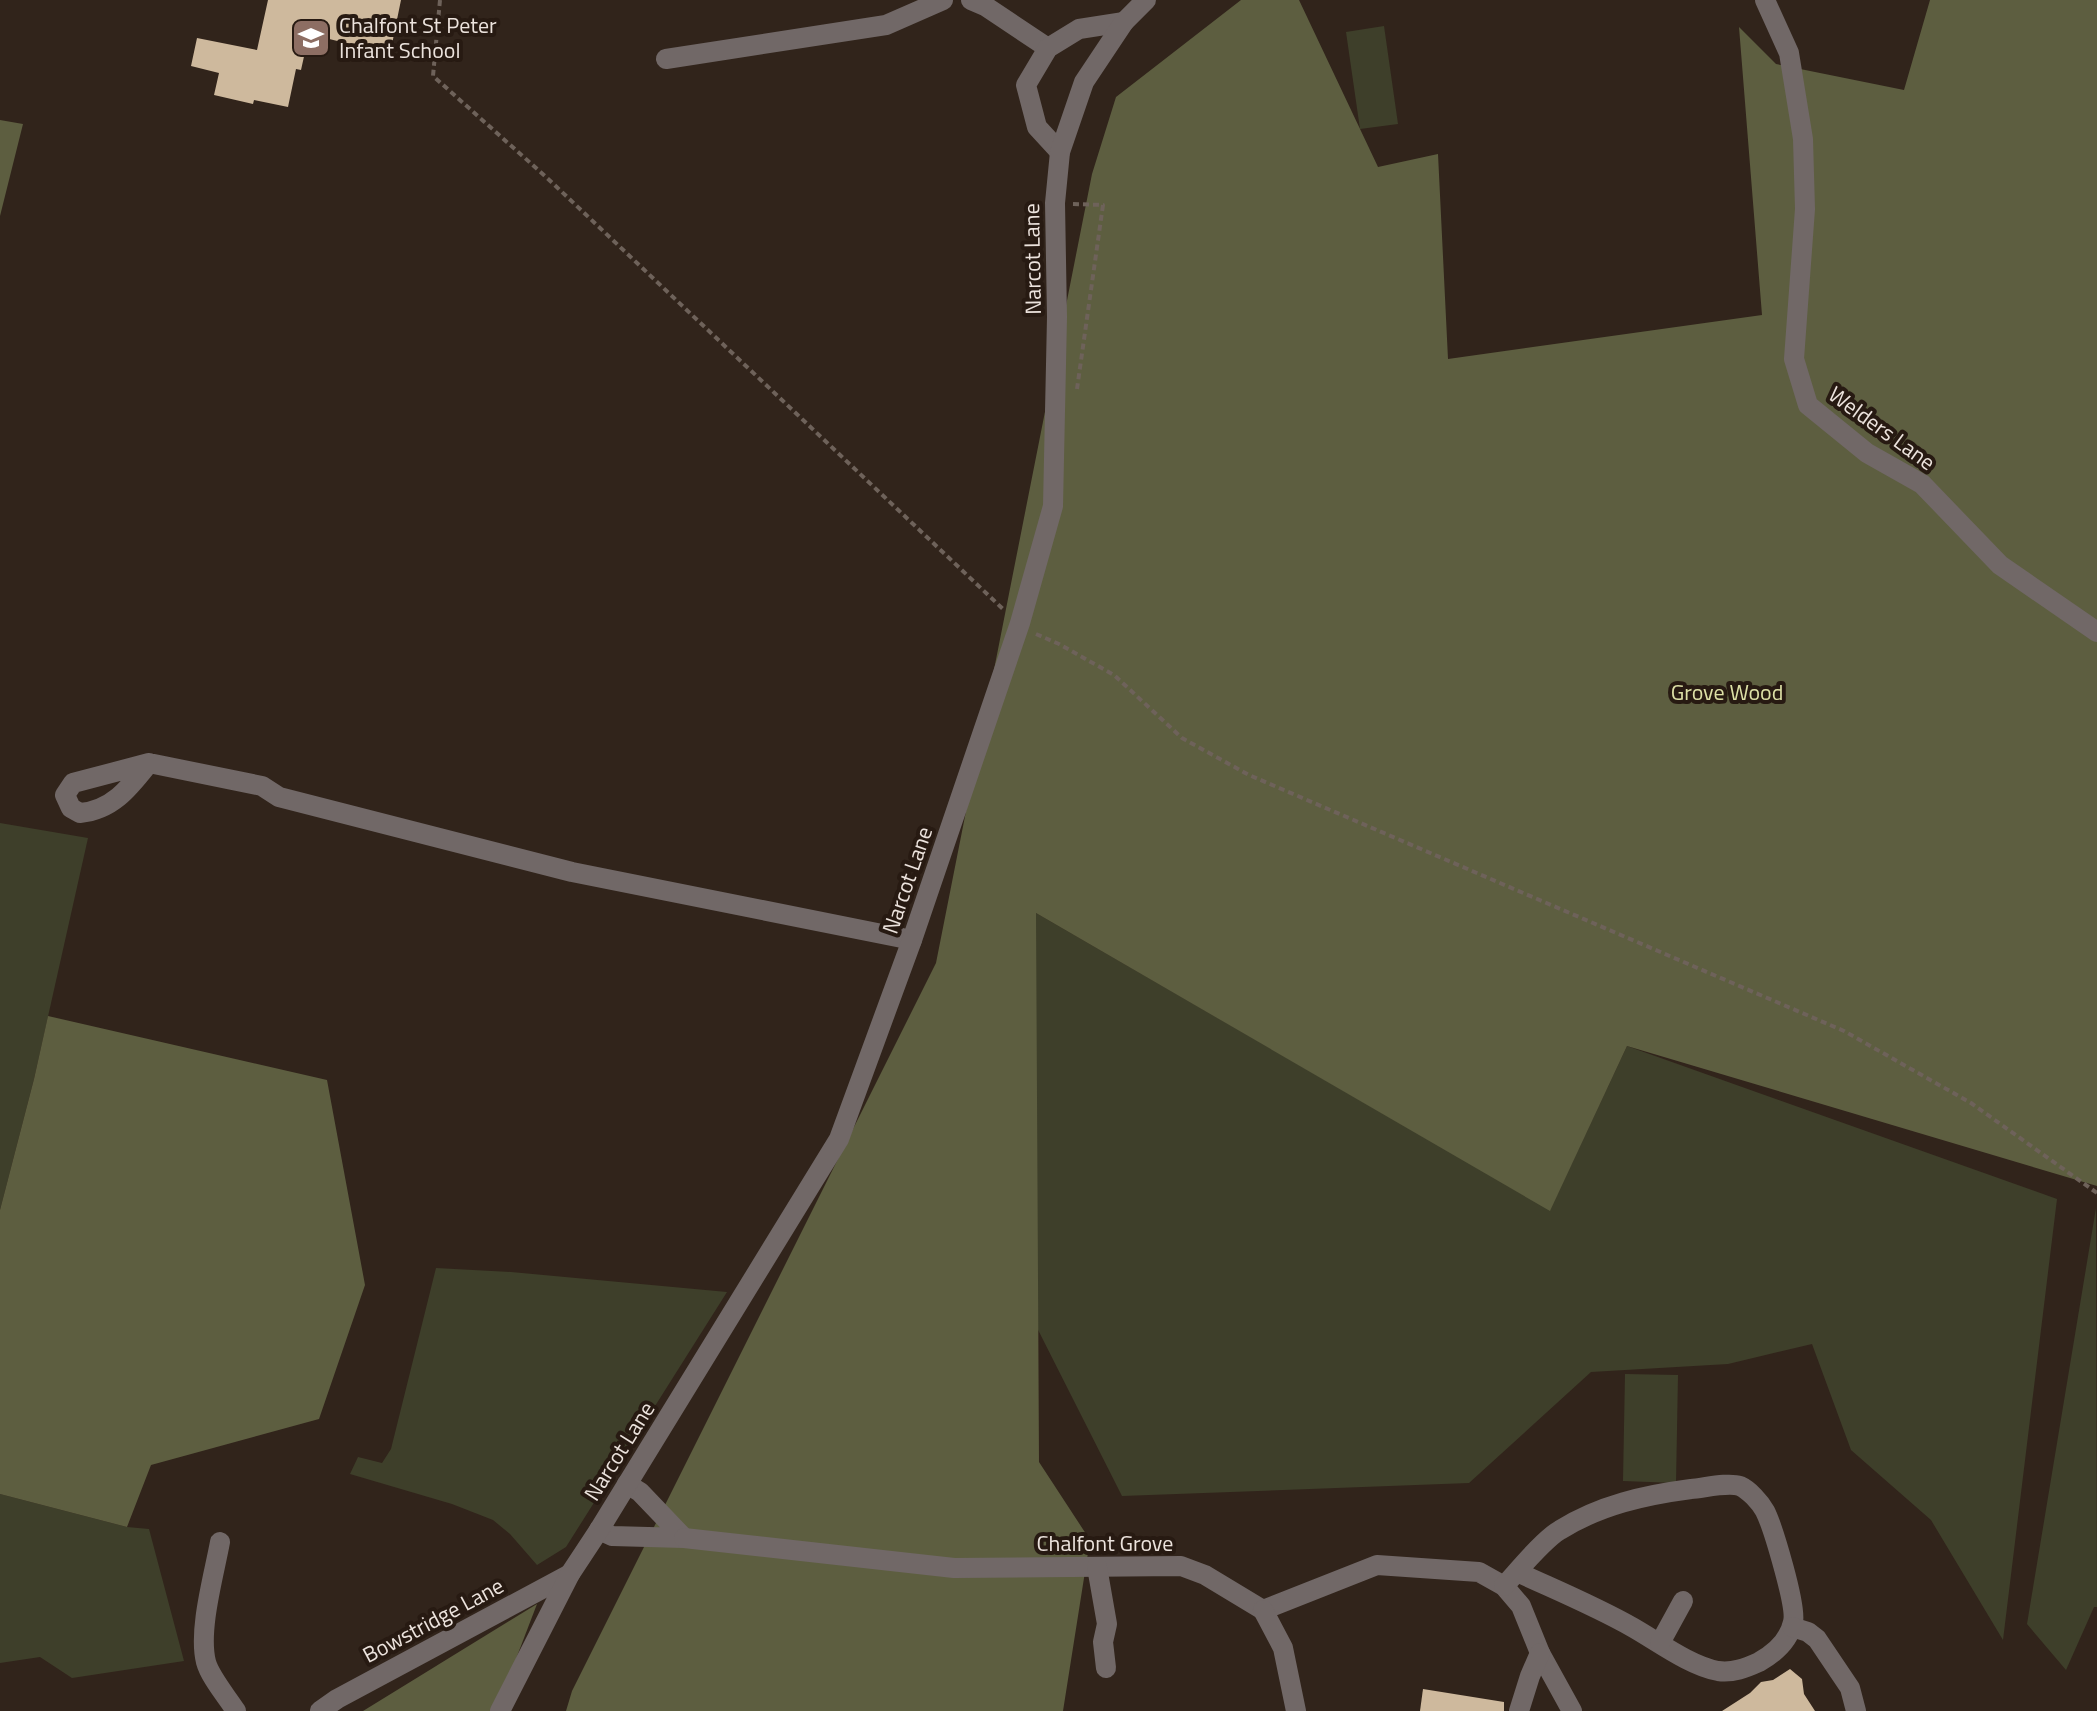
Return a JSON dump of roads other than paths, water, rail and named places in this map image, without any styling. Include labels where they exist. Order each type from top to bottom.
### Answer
[{"type":"street","points":[[666,59],[886,25],[943,0]]},
{"type":"street","points":[[971,0],[1048,48]]},
{"type":"street","name":"Narcot Lane","points":[[500,1711],[570,1574],[839,1139],[1028,629],[1053,506],[1057,317],[1055,203],[1060,152],[1084,82],[1124,22],[1146,0]]},
{"type":"street","name":"Welders Lane","points":[[1765,0],[1789,53],[1803,139],[1805,209],[1794,359],[1808,405],[1867,453],[1922,484],[2000,565],[2097,632]]},
{"type":"street","points":[[1060,152],[1037,127],[1026,85],[1048,48],[1079,29],[1124,22]]},
{"type":"street","points":[[149,763],[262,786],[279,797],[572,872],[912,940]]},
{"type":"street","points":[[627,1484],[640,1492],[684,1538]]},
{"type":"street","points":[[1296,1711],[1283,1648],[1263,1610],[1377,1565],[1479,1572],[1511,1579],[1607,1614],[1694,1662],[1716,1670],[1733,1672],[1773,1653],[1788,1637],[1794,1619],[1794,1608],[1765,1511],[1754,1497],[1739,1486],[1721,1485],[1647,1495],[1600,1509],[1557,1531],[1511,1579]]},
{"type":"street","name":"Chalfont Grove","points":[[599,1530],[612,1536],[684,1538],[954,1568],[1181,1566],[1205,1575],[1263,1610]]},
{"type":"street","points":[[220,1542],[203,1643],[207,1665],[236,1711]]},
{"type":"street","points":[[1097,1567],[1107,1624],[1103,1642],[1106,1668]]},
{"type":"street","name":"Bowstridge Lane","points":[[320,1711],[570,1574]]},
{"type":"street","points":[[1511,1579],[1540,1653],[1572,1711]]},
{"type":"street","points":[[1660,1643],[1683,1601]]},
{"type":"street","points":[[1792,1627],[1808,1632],[1817,1639],[1850,1688],[1856,1711]]},
{"type":"street","points":[[1519,1711],[1540,1653]]},
{"type":"place","name":"Chalfont St Peter Infant School","points":[[311,38]]},
{"type":"park label","name":"Grove Wood","points":[[1727,692]]}]
